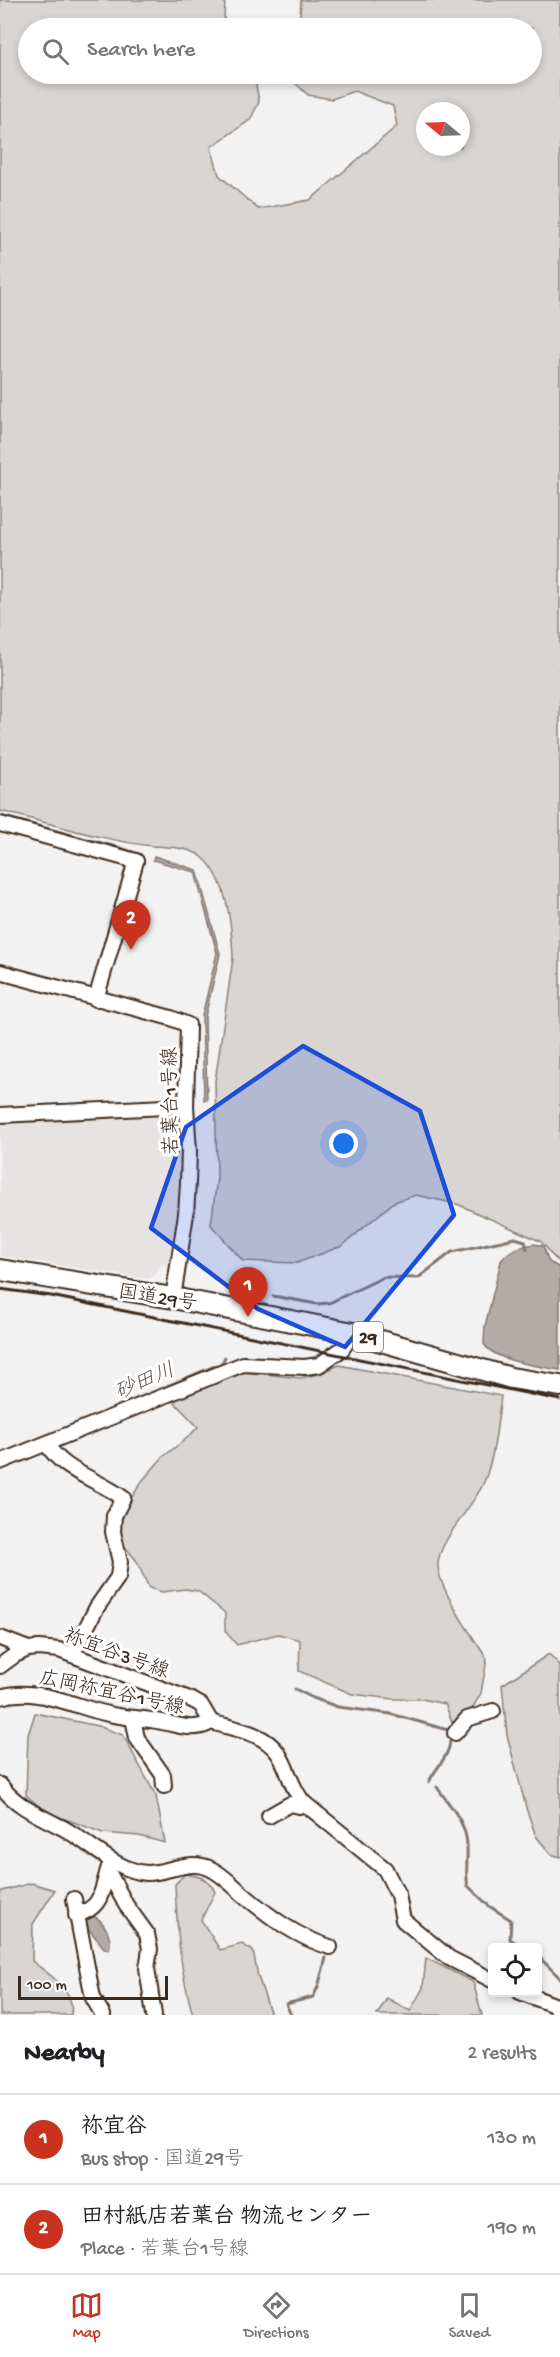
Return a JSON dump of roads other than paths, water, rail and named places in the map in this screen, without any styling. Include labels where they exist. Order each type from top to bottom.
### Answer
[{"type":"highway","name":"国道29号","points":[[0,1270],[173,1298],[353,1333],[511,1378],[560,1386]]},
{"type":"street","points":[[0,824],[136,861],[96,999]]},
{"type":"street","name":"若葉台1号線","points":[[0,972],[171,1018],[188,1025],[187,1203],[173,1298]]},
{"type":"street","points":[[0,1115],[186,1106]]},
{"type":"street","points":[[0,1462],[243,1364],[305,1367],[319,1365],[342,1349],[353,1333]]},
{"type":"street","points":[[47,1444],[53,1455],[65,1464],[110,1488],[123,1498],[114,1516],[112,1532],[120,1562],[117,1577],[97,1606],[72,1655]]},
{"type":"street","name":"祢宜谷3号線","points":[[0,1638],[28,1650],[50,1648],[72,1655],[192,1700],[201,1705],[211,1722]]},
{"type":"street","points":[[0,1666],[15,1654],[28,1650]]},
{"type":"street","name":"広岡祢宜谷1号線","points":[[0,1696],[11,1693],[32,1693],[110,1715],[162,1722],[178,1727],[203,1727],[211,1722],[267,1741],[278,1754],[294,1791],[304,1803],[385,1869],[398,1895],[404,1920],[449,1958],[488,1978]]},
{"type":"street","points":[[455,1732],[466,1719],[493,1711]]},
{"type":"street","points":[[133,1718],[137,1738],[163,1775],[164,1786]]},
{"type":"street","points":[[0,1785],[24,1808],[63,1828],[110,1865],[149,1873],[185,1865],[209,1868],[275,1921],[330,1947]]},
{"type":"street","points":[[269,1816],[292,1803],[299,1806],[304,1803]]},
{"type":"street","points":[[76,1915],[94,1908],[110,1865]]},
{"type":"street","points":[[110,1865],[149,1940],[147,1968],[154,2015]]},
{"type":"street","points":[[74,1899],[93,1998],[103,2015]]},
{"type":"street","points":[[533,1997],[554,2005],[559,2015]]},
{"type":"waterway","name":"砂田川","points":[[273,1296],[317,1304],[329,1303],[384,1277],[418,1278],[452,1252],[515,1238],[525,1241],[527,1249]]},
{"type":"waterway","name":"砂田川","points":[[114,1409],[222,1363],[225,1357]]},
{"type":"waterway","points":[[112,1598],[119,1586]]},
{"type":"waterway","points":[[295,1689],[338,1707],[391,1714],[448,1730]]},
{"type":"waterway","points":[[429,1782],[449,1749],[450,1736]]},
{"type":"waterway","points":[[437,1787],[464,1828],[467,1845],[468,1886],[489,1906],[511,1920],[510,1939],[516,1943]]},
{"type":"waterway","points":[[291,2015],[286,2004],[313,1997],[326,1958]]},
{"type":"waterway","points":[[542,1960],[560,1978]]},
{"type":"railway","points":[[0,1289],[51,1296],[560,1400]]},
{"type":"place","name":"田村紙店若葉台 物流センター","points":[[131,950]]},
{"type":"place","name":"祢宜谷","points":[[248,1317]]}]
